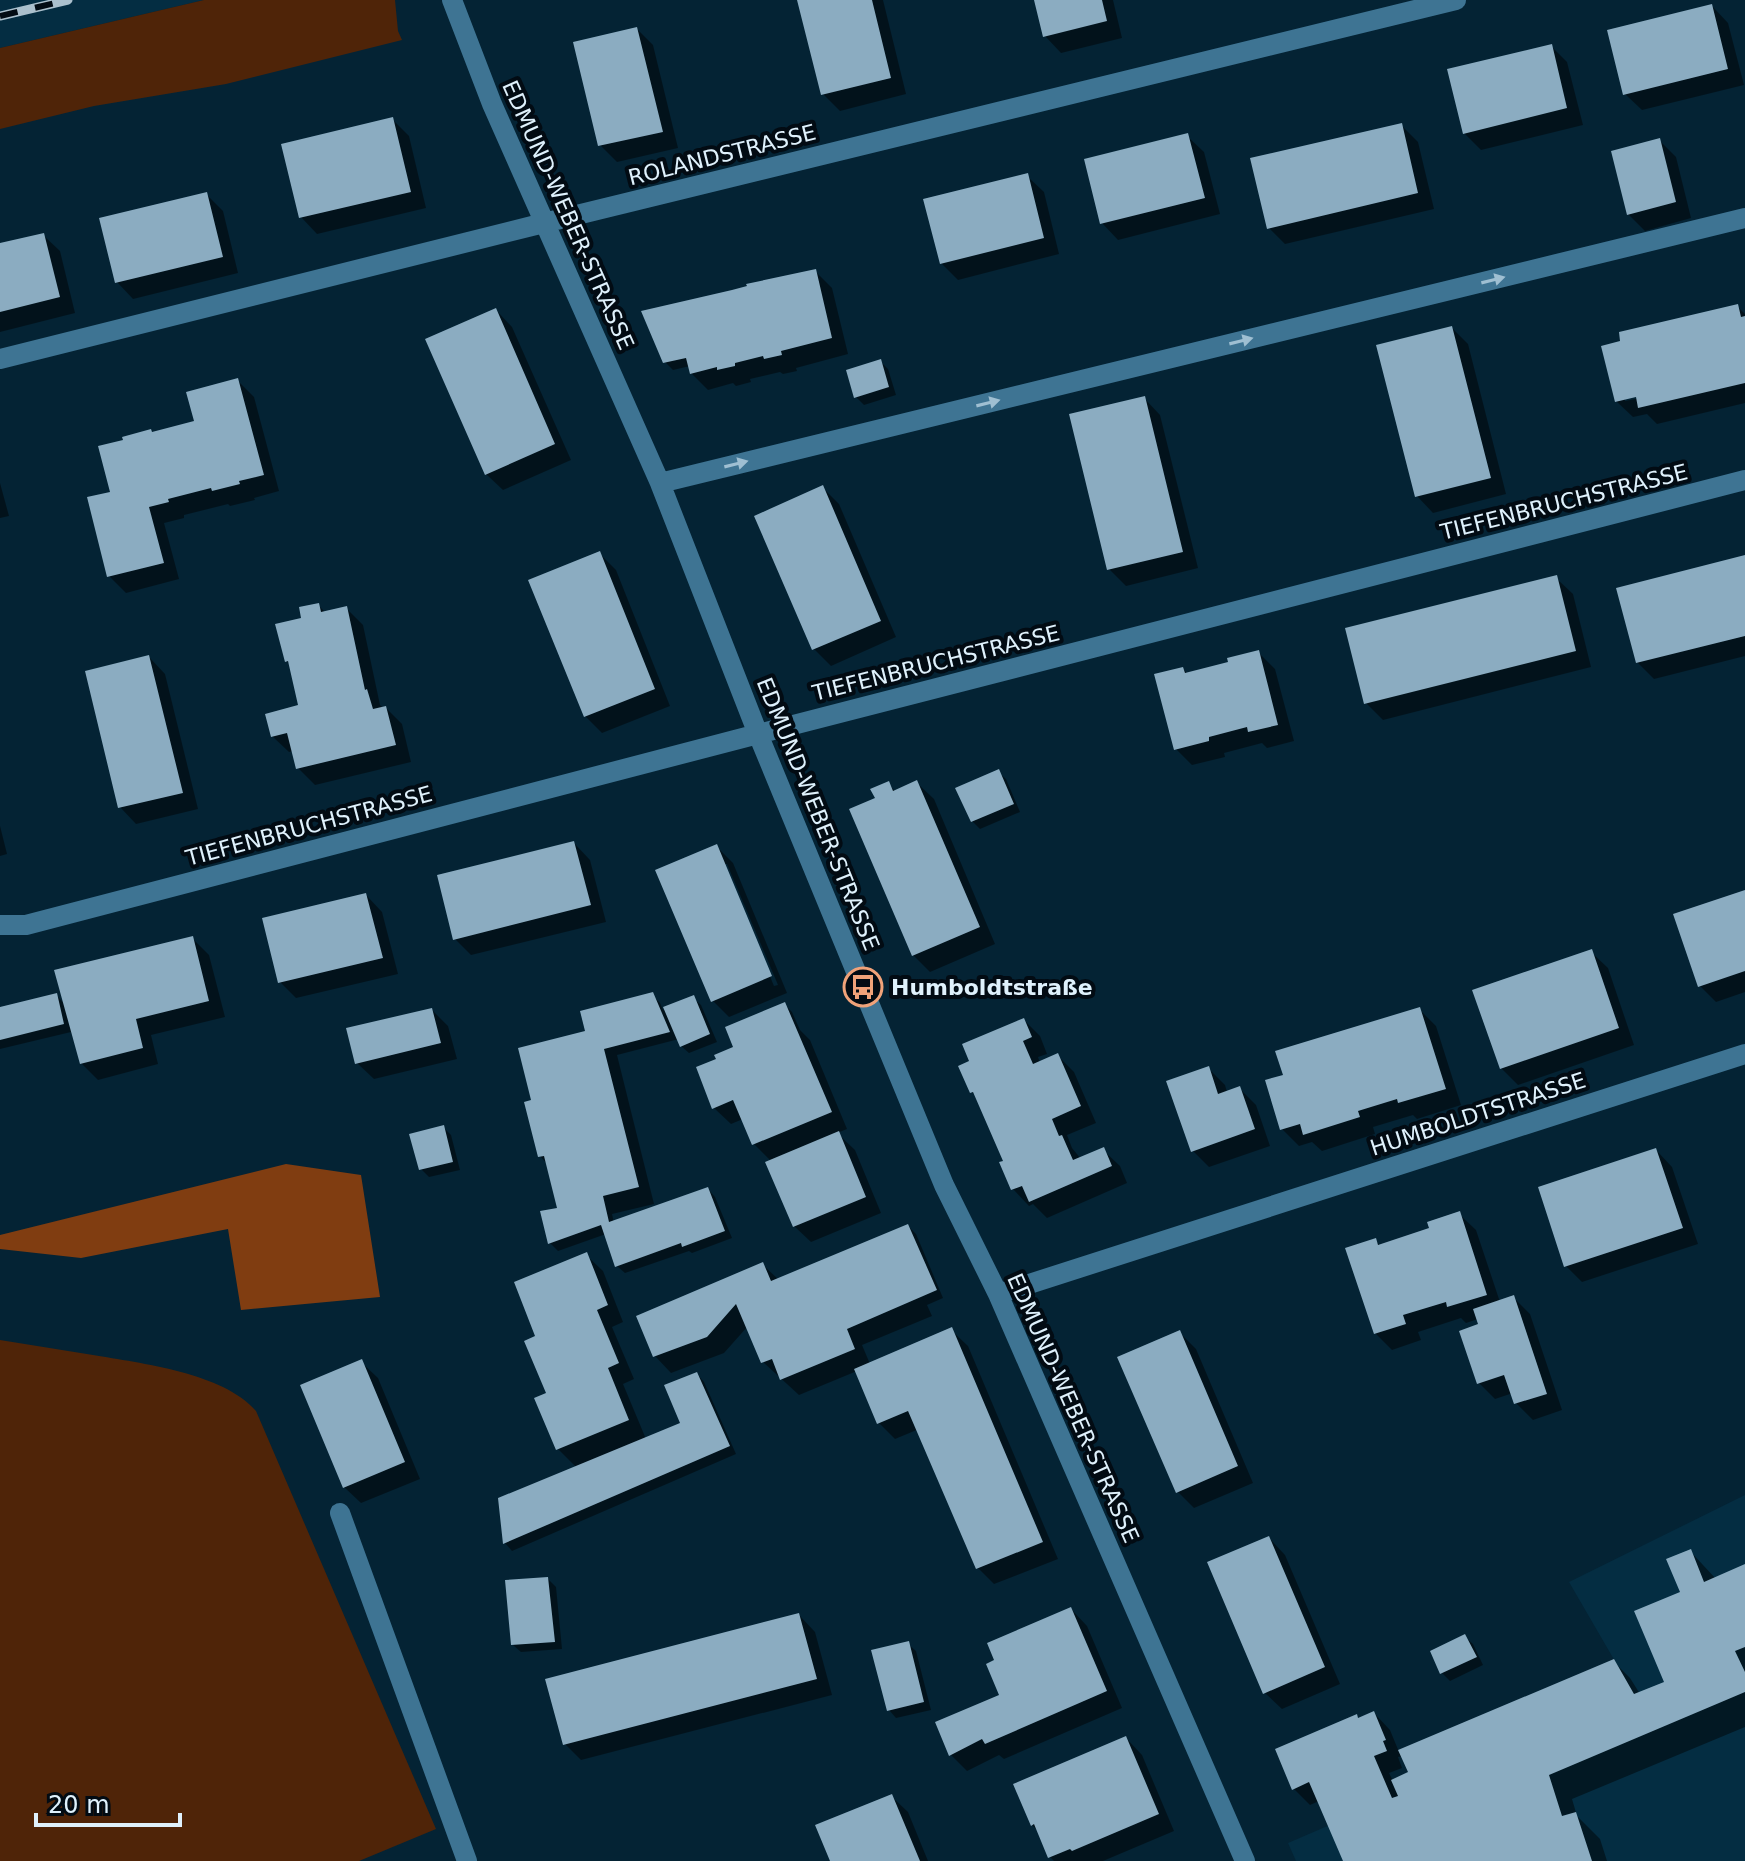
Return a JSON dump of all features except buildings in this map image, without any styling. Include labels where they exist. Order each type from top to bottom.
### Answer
[{"type":"street","name":"EDMUND-WEBER-STRASSE","points":[[452,0],[492,104],[660,483],[758,734],[944,1185],[998,1294],[1245,1861]]},
{"type":"street","name":"ROLANDSTRASSE","points":[[0,359],[1456,0]]},
{"type":"street","points":[[660,483],[1745,218]]},
{"type":"street","name":"TIEFENBRUCHSTRASSE","points":[[0,925],[26,925],[1745,480]]},
{"type":"street","name":"HUMBOLDTSTRASSE","points":[[998,1294],[1745,1054]]},
{"type":"street","points":[[340,1513],[467,1861]]},
{"type":"shaded area","points":[[0,0],[204,0],[0,48]]},
{"type":"shaded area","points":[[204,0],[395,0],[402,40],[226,84],[94,106],[0,129],[0,48]]},
{"type":"shaded area","points":[[286,1164],[361,1175],[380,1297],[241,1310],[228,1229],[81,1258],[0,1249],[0,1235]]},
{"type":"shaded area","points":[[0,1340],[180,1372],[224,1387],[256,1411],[436,1829],[359,1861],[0,1861]]},
{"type":"shaded area","points":[[1745,1495],[1745,1861],[1296,1861],[1288,1843],[1634,1694],[1569,1582]]},
{"type":"railway","points":[[0,16],[68,0]]},
{"type":"place","name":"Humboldtstraße","points":[[863,987]]}]
